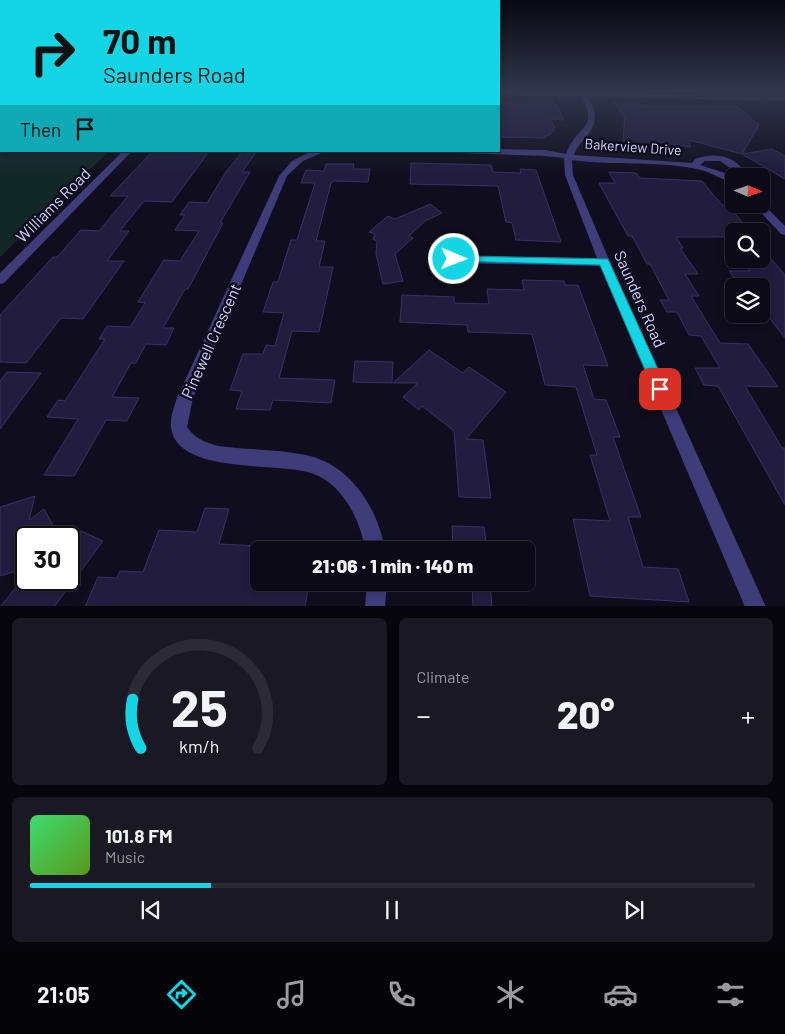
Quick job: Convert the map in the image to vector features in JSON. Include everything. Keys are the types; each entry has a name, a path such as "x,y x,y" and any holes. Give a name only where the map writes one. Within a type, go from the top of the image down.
{"street":[{"path":"500,152 545,153 568,156 591,125 593,119"},
{"name":"Williams Road","path":"0,280 127,152"},
{"name":"Pinewell Crescent","path":"319,152 296,161 282,176 185,398 179,429 184,438 198,448 222,455 310,464 329,472 346,487 369,520 373,541"},
{"name":"Bakerview Drive","path":"568,156 592,160 696,165 725,177"},
{"name":"Saunders Road","path":"568,156 568,175 604,262 756,606"},
{"name":"Bakerview Drive","path":"696,165 698,161 703,159 714,158 728,161 737,168"},
{"path":"767,213 785,232"},
{"path":"454,259 604,262"},
{"path":"375,606 376,591"}],"green space":[{"path":"0,152 108,152 0,257"}],"building":[{"path":"500,119 550,119 555,128 545,138 500,137"},
{"path":"625,119 752,119 759,125 742,154 689,140 690,147 653,141 660,150 622,149"},
{"path":"772,149 785,156 785,179 770,170 770,168 766,168 742,154"},
{"path":"152,152 208,153 172,202 144,201 120,231 129,231 107,261 124,261 83,319 61,318 26,363 0,362 0,315 53,257 57,257 81,230 99,231 128,196 110,196"},
{"path":"242,152 256,152 242,172 250,172 220,223 223,223 188,289 185,289 163,328 174,328 166,345 146,344 136,363 131,363 112,397 139,398 127,421 106,420 74,476 44,475 78,419 47,417 58,400 65,401 105,339 99,339 107,326 130,327 145,303 138,302 164,260 180,261 199,231 175,230 185,215 180,215 189,202 207,203 226,172"},
{"path":"411,163 491,165 493,172 521,173 520,169 536,170 561,242 516,240 512,223 506,222 498,186 410,184"},
{"path":"326,164 354,164 353,169 370,169 368,182 334,181 331,183 316,241 325,241 319,267 333,267 319,332 292,331 279,378 335,380 331,403 273,400 270,410 236,409 242,391 230,390 243,354 263,354 266,345 275,346 284,313 263,312 273,282 278,282 291,240 297,240 315,183 301,183 306,170 324,171"},
{"path":"609,172 636,173 640,178 702,181 722,205 725,205 725,213 735,213 743,223 725,223 725,238 676,237 683,248 680,248 698,274 685,274 699,296 691,296 720,343 748,344 778,387 745,386 782,448 785,448 785,505 718,386 704,385 695,368 720,368 701,336 689,335 677,312 667,312 660,300 669,300 650,264 647,264 632,236 628,236 599,183 615,183"},
{"path":"430,204 442,213 425,221 409,236 413,238 395,254 403,281 383,284 376,254 377,241 373,239 375,234 369,232 388,216 395,219"},
{"path":"770,258 785,275 785,338 770,319 770,278 734,278 729,271 750,271 748,268 770,268"},
{"path":"522,280 564,281 565,285 578,285 608,366 583,365 594,399 606,400 620,437 613,437 641,517 628,517 643,567 678,569 689,602 590,596 573,519 610,521 590,455 597,455 576,387 545,385 532,334 468,332 467,325 400,322 402,295 454,297 454,303 489,304 487,289 524,290"},
{"path":"429,350 463,373 469,367 506,392 466,439 483,440 491,498 459,497 454,431 422,406 419,410 403,397 418,383 393,383"},
{"path":"355,361 393,362 392,383 353,382"},
{"path":"7,372 41,373 0,429 0,381"},
{"path":"35,496 29,520 44,509 53,526 15,526 15,571 0,576 0,507"},
{"path":"205,508 229,509 219,544 250,546 250,591 308,591 305,606 85,606 98,577 117,578 120,571 143,572 159,530 197,532"},
{"path":"452,526 484,527 486,541 453,541"},
{"path":"81,531 103,541 80,572 80,532"},
{"path":"15,589 15,591 66,591 55,606 1,606"},
{"path":"472,591 491,591 492,606 473,606"}],"route":[{"path":"454,259 604,262 660,389"}]}
